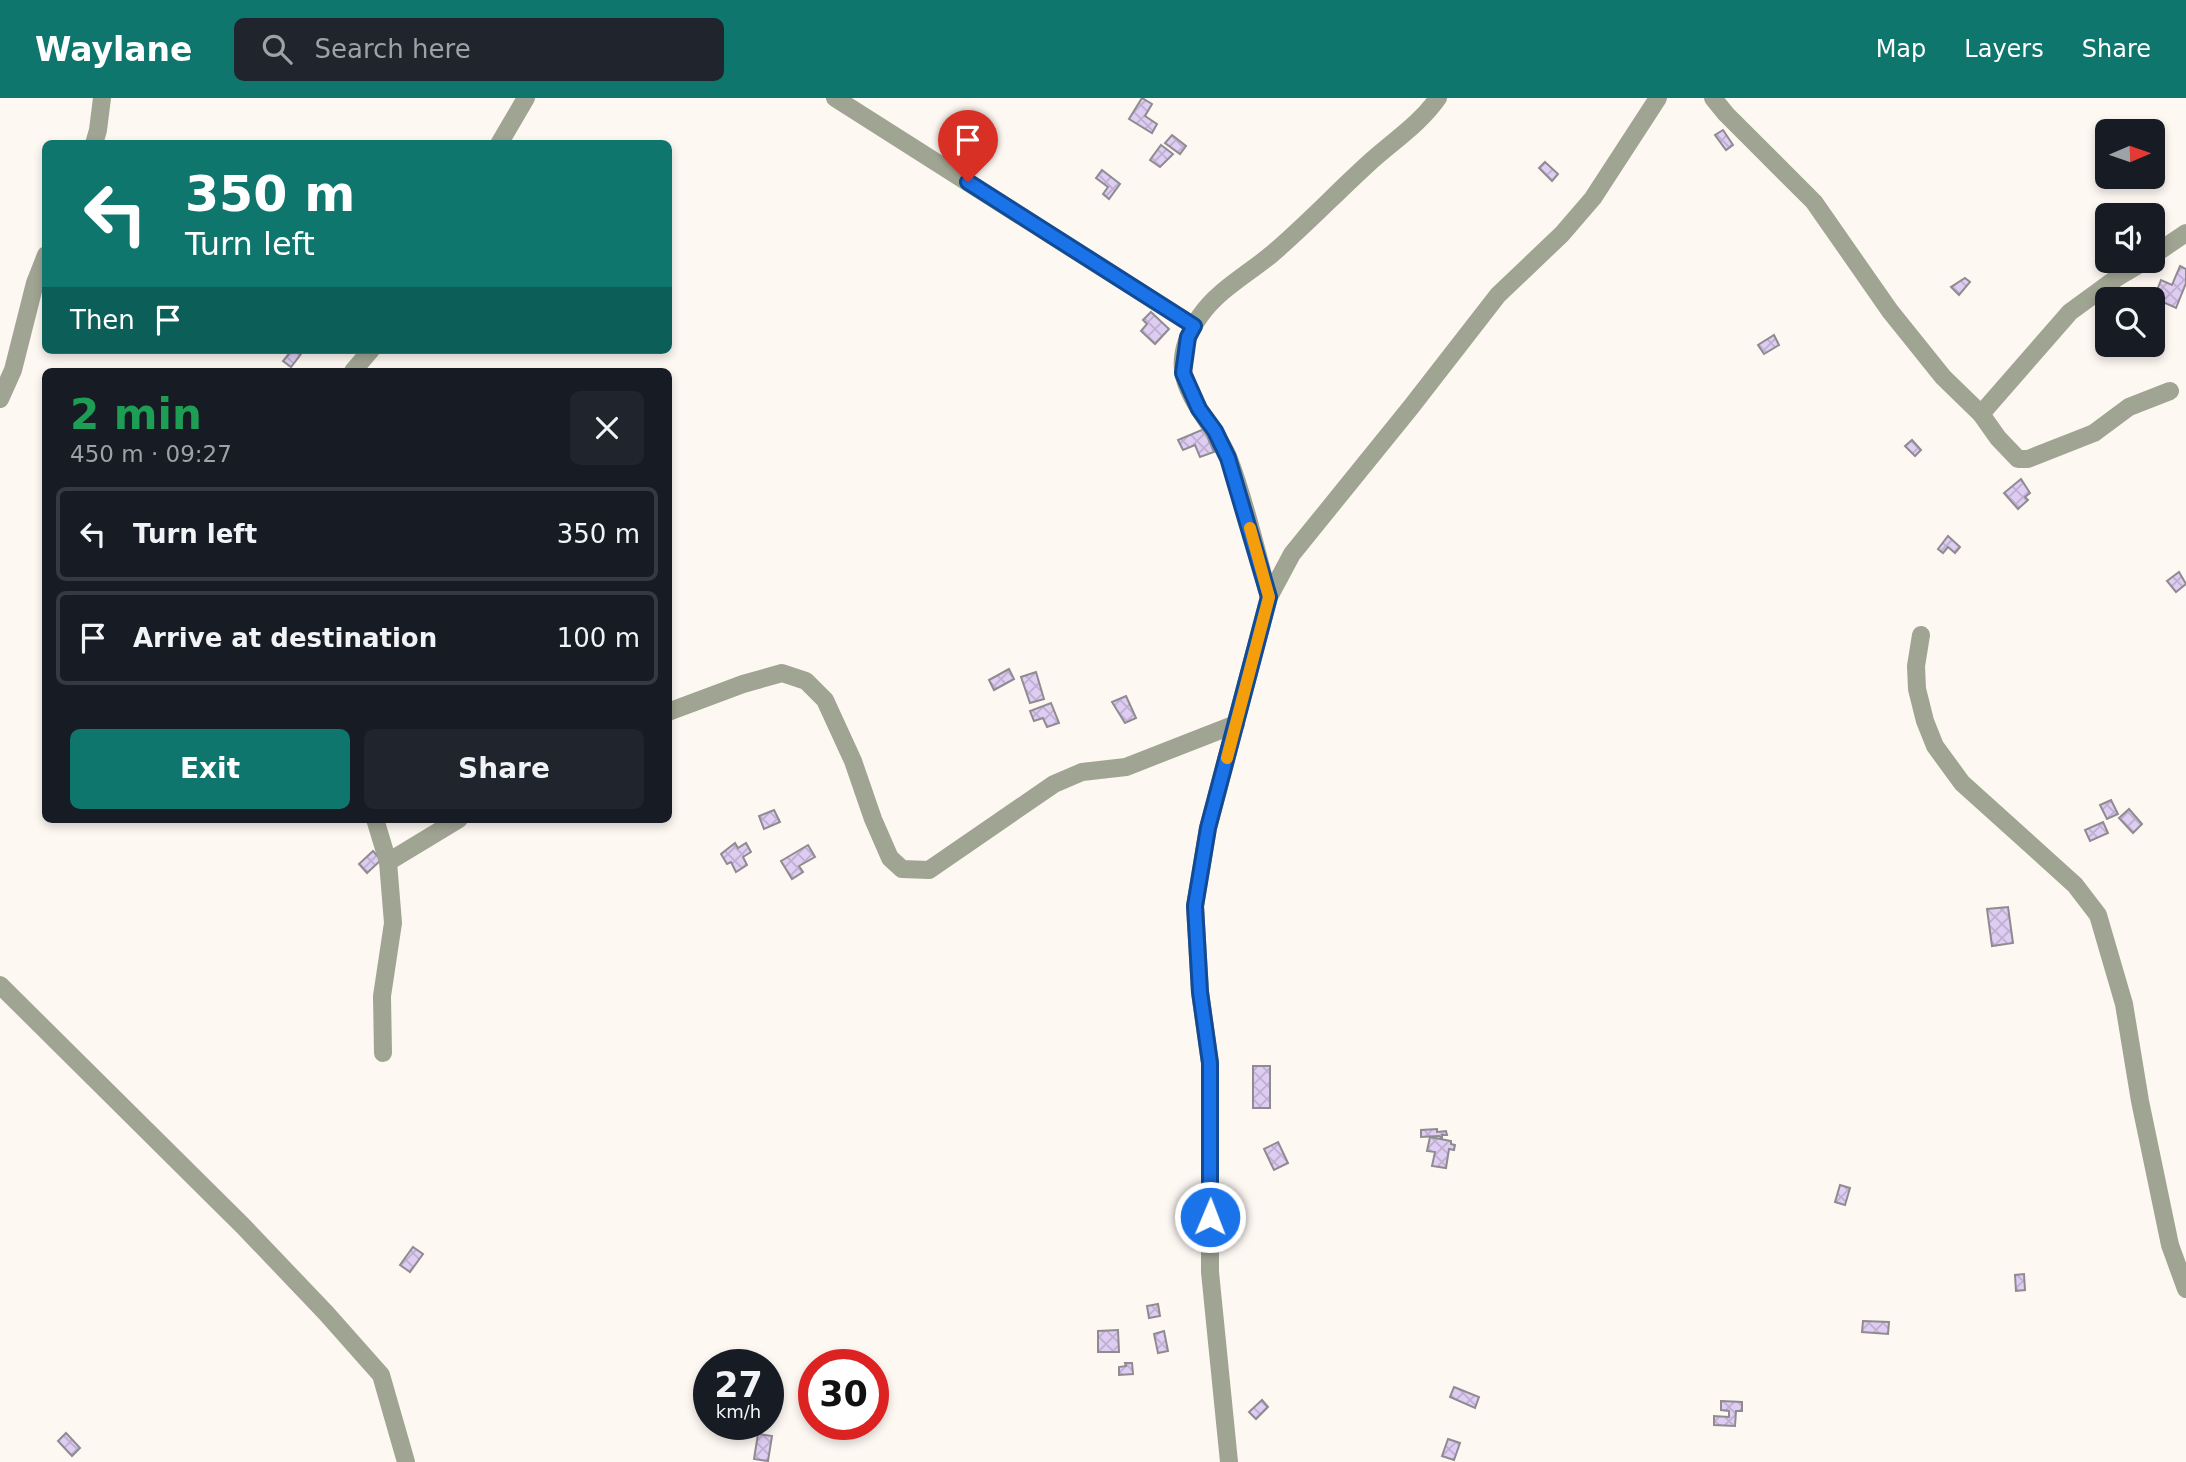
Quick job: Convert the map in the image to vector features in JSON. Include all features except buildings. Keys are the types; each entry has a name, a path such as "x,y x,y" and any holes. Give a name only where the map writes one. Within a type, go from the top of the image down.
{"street":[{"path":"95,140 102,98"},
{"path":"501,140 526,98"},
{"path":"835,98 1194,326"},
{"path":"1269,597 1228,458 1215,431 1199,409 1183,373 1188,337 1200,315 1223,291 1270,255 1326,206 1357,174 1413,126 1438,98"},
{"path":"1229,1462 1210,1272 1210,1063 1200,992 1195,906 1208,828 1269,597 1292,554 1498,295 1562,234 1593,198 1658,98"},
{"path":"1713,98 1814,202 1890,312 1943,377 1981,414 1998,438 2018,459 2028,459 2094,433 2129,407 2170,391"},
{"path":"2165,247 2186,233"},
{"path":"0,399 13,370 42,265"},
{"path":"1981,414 2070,312 2125,273"},
{"path":"356,368 368,354"},
{"path":"1921,635 1916,666 1917,689 1935,746 1962,783 2075,885 2098,915 2124,1004 2140,1101 2170,1245 2186,1289"},
{"path":"672,711 743,684 782,673 806,681 825,700 853,761 890,858 902,869 914,871 929,870 1054,785 1082,772 1126,767 1236,724"},
{"path":"376,823 388,862 393,923 382,996 383,1054"},
{"path":"388,862 453,823"},
{"path":"0,985 243,1226 381,1375 406,1462"}],"slow traffic":[{"path":"1227,758 1269,597 1250,528"}],"route":[{"path":"968,182 1194,326 1183,358 1183,373 1199,409 1215,431 1228,458 1269,597 1208,828 1195,906 1200,992 1210,1063 1210,1217"}]}
